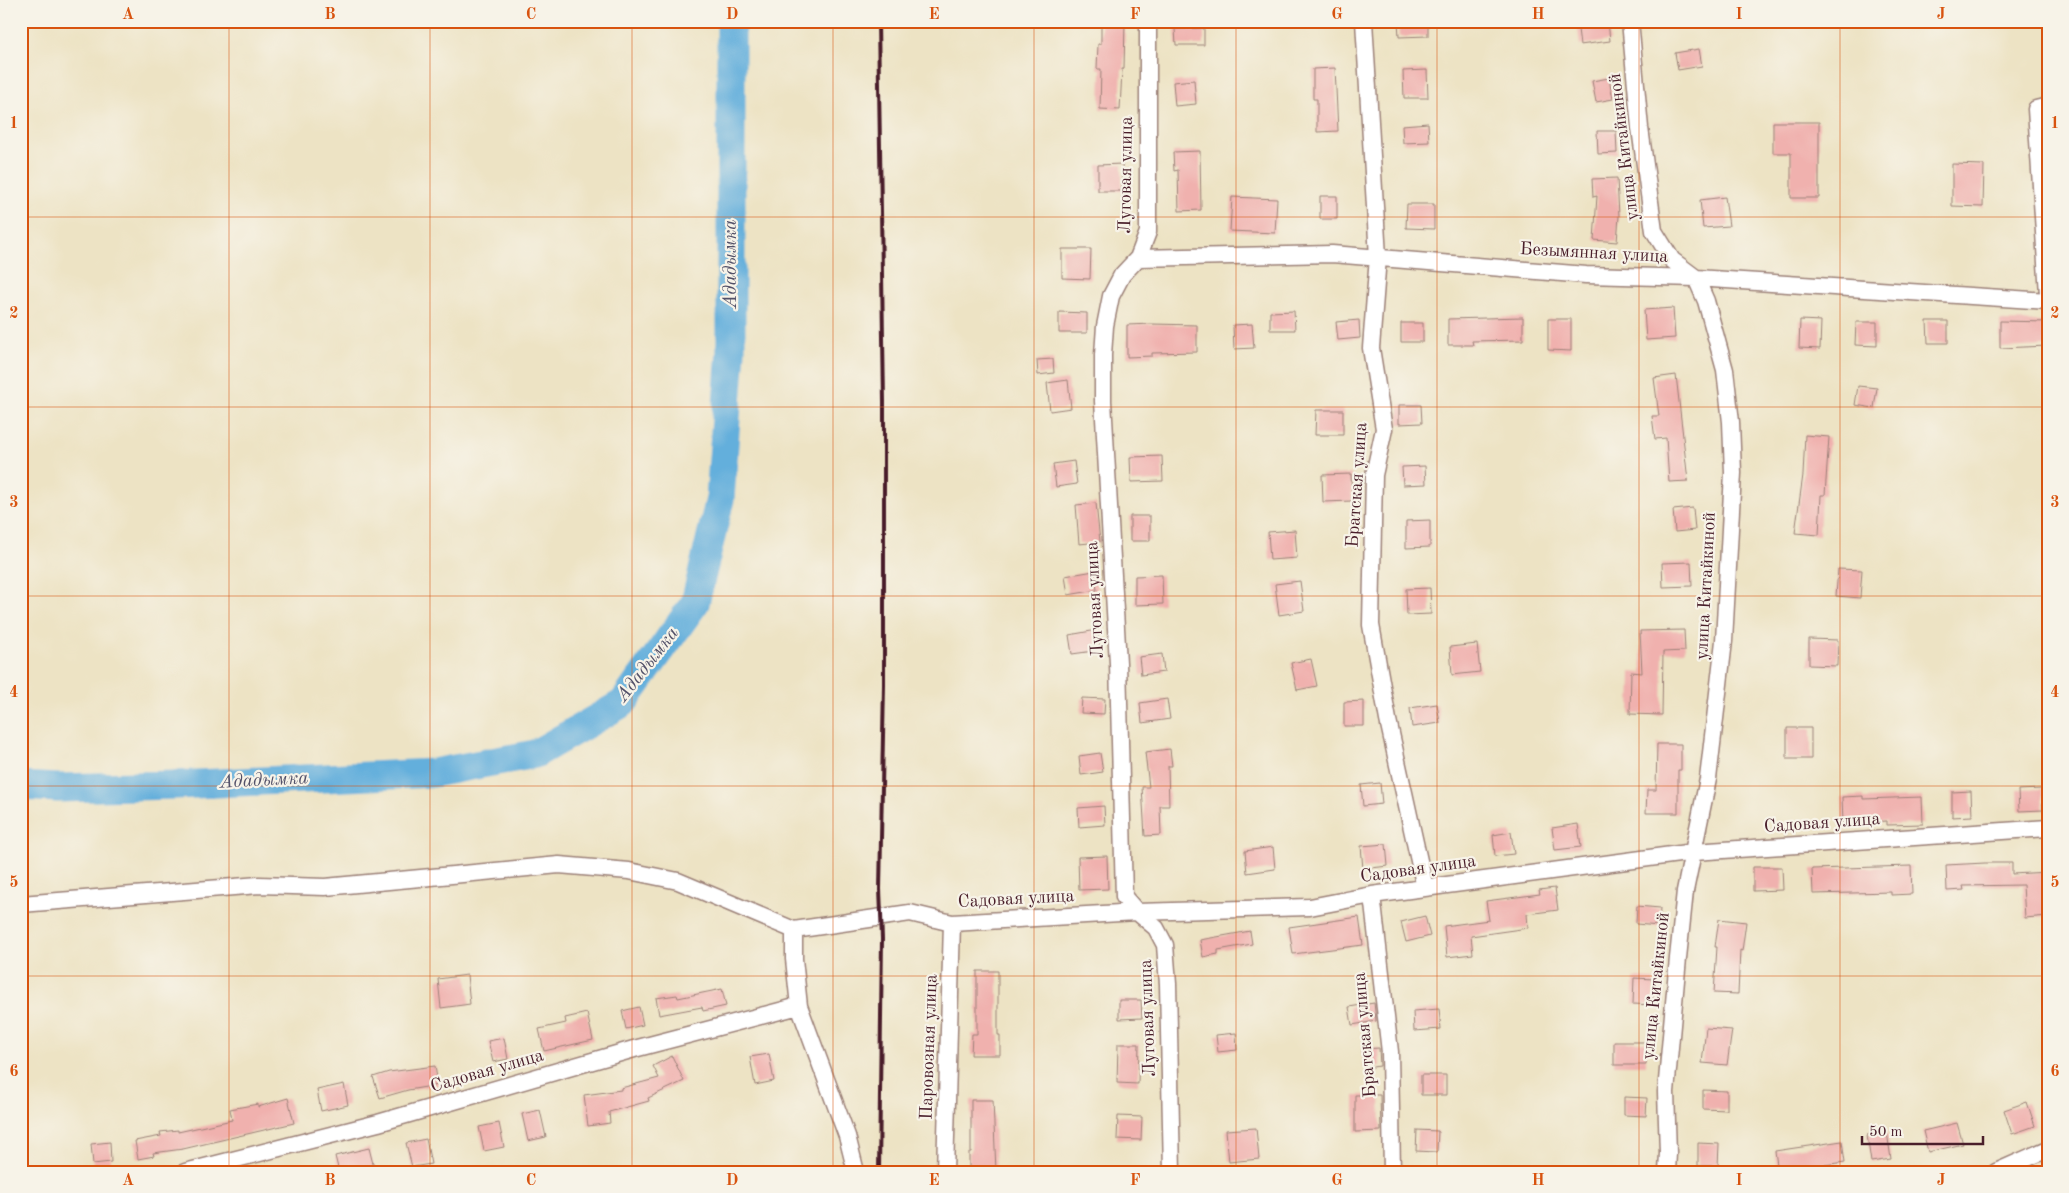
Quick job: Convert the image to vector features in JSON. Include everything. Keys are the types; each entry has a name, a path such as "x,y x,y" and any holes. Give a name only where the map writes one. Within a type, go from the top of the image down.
{"street":[{"name":"Луговая улица","path":"1148,21 1148,232 1138,258 1122,275 1111,296 1102,355 1118,663 1124,897 1137,912 1156,928 1165,946 1168,984 1172,1172"},
{"name":"Братская улица","path":"1364,21 1378,257 1370,348 1384,430 1374,475 1370,625 1388,720 1425,888"},
{"name":"улица Китайкиной","path":"1630,21 1640,128 1654,231 1672,260 1696,278 1706,301 1725,370 1731,422 1733,473 1724,641 1717,715 1708,779 1685,891 1669,1044 1666,1092 1667,1172"},
{"path":"2048,106 2036,109 2048,294"},
{"name":"Безымянная улица","path":"1138,258 1332,254 1586,275 1696,278 2048,301"},
{"name":"Садовая улица","path":"794,930 910,913 952,923 1137,912 1310,907 1372,895 1694,852 2048,828"},
{"path":"21,904 259,885 324,887 559,865 629,870 678,881 794,930 794,959 799,1006 847,1136 856,1172"},
{"name":"Братская улица","path":"1372,895 1390,1052 1392,1172"},
{"name":"Паровозная улица","path":"945,1172 952,923"},
{"name":"Садовая улица","path":"185,1172 378,1123 634,1049 799,1006"},
{"path":"1996,1172 2048,1149"}],"building":[{"path":"1101,21 1125,21 1124,69 1122,69 1120,110 1100,109 1101,69 1097,69 1098,44 1101,44"},
{"path":"1398,21 1428,21 1428,36 1399,37"},
{"path":"1577,21 1608,21 1610,41 1580,45"},
{"path":"1204,28 1204,45 1176,45 1175,29"},
{"path":"1699,49 1702,66 1678,70 1675,53"},
{"path":"1335,68 1338,131 1317,132 1317,99 1313,99 1313,69"},
{"path":"1427,70 1428,98 1404,98 1403,71"},
{"path":"1609,78 1613,99 1596,102 1592,81"},
{"path":"1194,80 1196,104 1175,106 1173,82"},
{"path":"1773,122 1819,122 1819,198 1791,198 1791,153 1773,153"},
{"path":"1428,123 1429,142 1403,143 1402,125"},
{"path":"1597,131 1616,131 1617,153 1598,154"},
{"path":"1200,151 1201,210 1179,211 1178,170 1174,171 1173,152"},
{"path":"1122,164 1122,191 1098,191 1098,165"},
{"path":"1952,164 1984,165 1983,207 1952,206"},
{"path":"1617,178 1619,216 1617,242 1594,240 1597,196 1593,197 1592,179"},
{"path":"1320,196 1337,196 1337,219 1320,219"},
{"path":"1232,197 1277,199 1275,233 1230,231"},
{"path":"1725,197 1729,226 1703,228 1700,200"},
{"path":"1407,204 1434,204 1434,229 1406,228"},
{"path":"1062,249 1091,249 1090,279 1062,278"},
{"path":"1673,308 1675,338 1646,340 1644,310"},
{"path":"1294,311 1295,330 1270,330 1270,312"},
{"path":"1059,312 1087,313 1087,333 1059,333"},
{"path":"1523,317 1523,340 1472,341 1473,345 1448,345 1448,319"},
{"path":"1548,319 1571,319 1571,351 1548,350"},
{"path":"1359,320 1360,338 1338,340 1336,322"},
{"path":"1800,320 1821,321 1820,349 1799,348"},
{"path":"1927,321 1948,321 1948,343 1928,343"},
{"path":"2000,321 2048,322 2048,346 2000,348"},
{"path":"1856,322 1877,322 1877,346 1855,345"},
{"path":"1401,323 1423,323 1423,342 1401,342"},
{"path":"1252,324 1254,348 1234,349 1233,325"},
{"path":"1127,325 1197,325 1197,352 1152,353 1152,356 1127,357"},
{"path":"1053,359 1054,373 1038,375 1037,360"},
{"path":"1676,375 1688,481 1669,482 1666,438 1655,439 1652,416 1659,416 1654,378"},
{"path":"1068,380 1071,408 1050,411 1047,383"},
{"path":"1858,386 1877,388 1874,408 1855,405"},
{"path":"1399,405 1421,405 1422,423 1399,424"},
{"path":"1316,410 1343,410 1343,435 1315,435"},
{"path":"1805,435 1829,437 1825,495 1821,495 1819,535 1795,533 1803,475"},
{"path":"1162,456 1163,481 1131,482 1130,457"},
{"path":"1074,461 1077,484 1056,487 1053,464"},
{"path":"1425,466 1426,484 1403,485 1402,467"},
{"path":"1351,474 1352,501 1323,502 1322,475"},
{"path":"1096,503 1100,542 1079,544 1076,505"},
{"path":"1693,508 1695,530 1675,532 1673,510"},
{"path":"1130,516 1150,516 1150,541 1130,541"},
{"path":"1430,520 1430,547 1406,548 1406,521"},
{"path":"1295,530 1297,558 1270,560 1268,532"},
{"path":"1691,562 1692,586 1663,587 1662,563"},
{"path":"1838,569 1862,570 1860,598 1836,596"},
{"path":"1094,571 1097,590 1068,595 1065,576"},
{"path":"1162,575 1163,604 1135,605 1135,576"},
{"path":"1300,581 1304,611 1279,615 1275,584"},
{"path":"1430,588 1431,614 1407,615 1406,589"},
{"path":"1097,630 1101,650 1072,654 1069,635"},
{"path":"1684,630 1685,651 1663,652 1662,715 1630,714 1631,672 1642,673 1640,631"},
{"path":"1809,639 1838,640 1837,666 1809,665"},
{"path":"1477,644 1480,672 1452,675 1450,647"},
{"path":"1162,654 1164,672 1141,675 1139,657"},
{"path":"1311,659 1317,686 1297,690 1291,663"},
{"path":"1082,698 1105,699 1104,714 1081,713"},
{"path":"1167,699 1170,719 1142,723 1140,703"},
{"path":"1364,701 1364,726 1344,726 1344,702"},
{"path":"1437,704 1440,723 1412,727 1410,708"},
{"path":"1787,728 1811,728 1811,759 1787,759"},
{"path":"1657,744 1681,744 1681,770 1678,770 1678,813 1646,813 1647,790 1656,790"},
{"path":"1170,749 1172,766 1168,766 1169,806 1160,806 1161,835 1145,836 1142,787 1149,787 1145,752"},
{"path":"1100,753 1103,772 1081,775 1079,756"},
{"path":"1380,783 1382,804 1363,806 1361,785"},
{"path":"2042,789 2043,810 2019,811 2018,790"},
{"path":"1971,791 1972,816 1952,817 1952,792"},
{"path":"1863,796 1863,799 1922,797 1923,824 1887,825 1887,821 1843,824 1842,797"},
{"path":"1104,806 1105,825 1079,827 1078,808"},
{"path":"1578,824 1581,847 1555,850 1552,828"},
{"path":"1511,832 1514,854 1495,856 1493,835"},
{"path":"1386,844 1388,866 1363,869 1361,846"},
{"path":"1273,847 1275,869 1247,873 1245,851"},
{"path":"1107,856 1108,889 1079,890 1078,857"},
{"path":"2012,863 2012,874 2048,872 2048,916 2025,918 2023,885 1963,886 1964,890 1947,891 1946,865"},
{"path":"1911,866 1912,894 1891,895 1891,892 1813,894 1812,869"},
{"path":"1753,867 1782,867 1783,890 1753,891"},
{"path":"1555,888 1558,910 1527,914 1528,928 1471,936 1473,954 1447,957 1444,926 1489,920 1486,901 1540,894 1539,890"},
{"path":"1637,906 1660,908 1659,926 1636,924"},
{"path":"1425,916 1430,936 1406,942 1401,922"},
{"path":"1359,917 1363,945 1293,954 1289,927"},
{"path":"1719,919 1746,922 1742,951 1740,950 1738,994 1714,993 1717,947 1715,947"},
{"path":"1250,931 1252,944 1218,950 1218,954 1203,957 1200,940"},
{"path":"977,971 998,971 998,1035 1000,1035 1000,1055 971,1055 972,1034 977,1034"},
{"path":"467,975 470,1004 441,1008 438,979"},
{"path":"1634,978 1654,979 1653,1005 1633,1004"},
{"path":"722,989 726,1006 703,1011 702,1007 659,1015 656,998 677,995 678,998"},
{"path":"1119,1000 1141,1000 1142,1018 1119,1019"},
{"path":"1374,1003 1376,1021 1352,1025 1349,1007"},
{"path":"639,1007 643,1025 626,1029 622,1011"},
{"path":"1439,1009 1441,1029 1414,1031 1413,1011"},
{"path":"587,1013 593,1040 544,1051 539,1029 566,1023 565,1018"},
{"path":"1706,1028 1732,1030 1727,1065 1702,1063"},
{"path":"1236,1033 1237,1050 1218,1052 1216,1035"},
{"path":"504,1038 508,1059 493,1062 488,1041"},
{"path":"1614,1042 1646,1042 1646,1065 1614,1065"},
{"path":"1118,1044 1139,1044 1138,1084 1117,1083"},
{"path":"1379,1048 1380,1066 1364,1068 1362,1049"},
{"path":"769,1054 774,1081 755,1085 750,1057"},
{"path":"672,1056 684,1081 648,1098 649,1101 609,1112 610,1123 588,1126 584,1095 621,1090 621,1088 659,1078 653,1066"},
{"path":"435,1066 438,1085 408,1090 380,1098 373,1077 389,1072"},
{"path":"1421,1075 1446,1075 1446,1095 1421,1095"},
{"path":"344,1084 348,1105 321,1111 317,1090"},
{"path":"1703,1090 1727,1091 1727,1110 1703,1109"},
{"path":"1355,1095 1380,1095 1381,1131 1355,1132"},
{"path":"1624,1097 1647,1098 1646,1116 1624,1115"},
{"path":"288,1098 294,1123 183,1149 153,1153 154,1156 138,1159 135,1141 161,1136 160,1132 178,1130 178,1132 232,1120 230,1109 258,1104 258,1107"},
{"path":"971,1100 993,1100 996,1172 969,1172"},
{"path":"2027,1102 2035,1126 2012,1134 2004,1110"},
{"path":"540,1110 546,1137 528,1141 522,1114"},
{"path":"1118,1116 1142,1117 1141,1140 1117,1139"},
{"path":"499,1123 504,1147 484,1151 479,1127"},
{"path":"1957,1123 1963,1144 1928,1152 1923,1131"},
{"path":"1256,1128 1259,1159 1229,1162 1226,1130"},
{"path":"1417,1130 1438,1131 1437,1152 1416,1151"},
{"path":"1887,1132 1891,1159 1871,1162 1867,1135"},
{"path":"426,1139 431,1164 412,1167 406,1143"},
{"path":"1842,1141 1845,1162 1804,1168 1805,1172 1778,1172 1775,1151"},
{"path":"110,1142 111,1162 93,1164 91,1144"},
{"path":"1698,1143 1719,1144 1718,1166 1698,1166"},
{"path":"369,1148 374,1168 358,1172 339,1172 335,1156"}],"waterway":[{"name":"Ададымка","path":"21,786 58,788 175,785 433,773 535,754 623,703 695,603 720,499 731,351 731,21"}],"railway":[{"path":"878,21 884,401 884,685 880,889 882,939 879,1172"}]}
